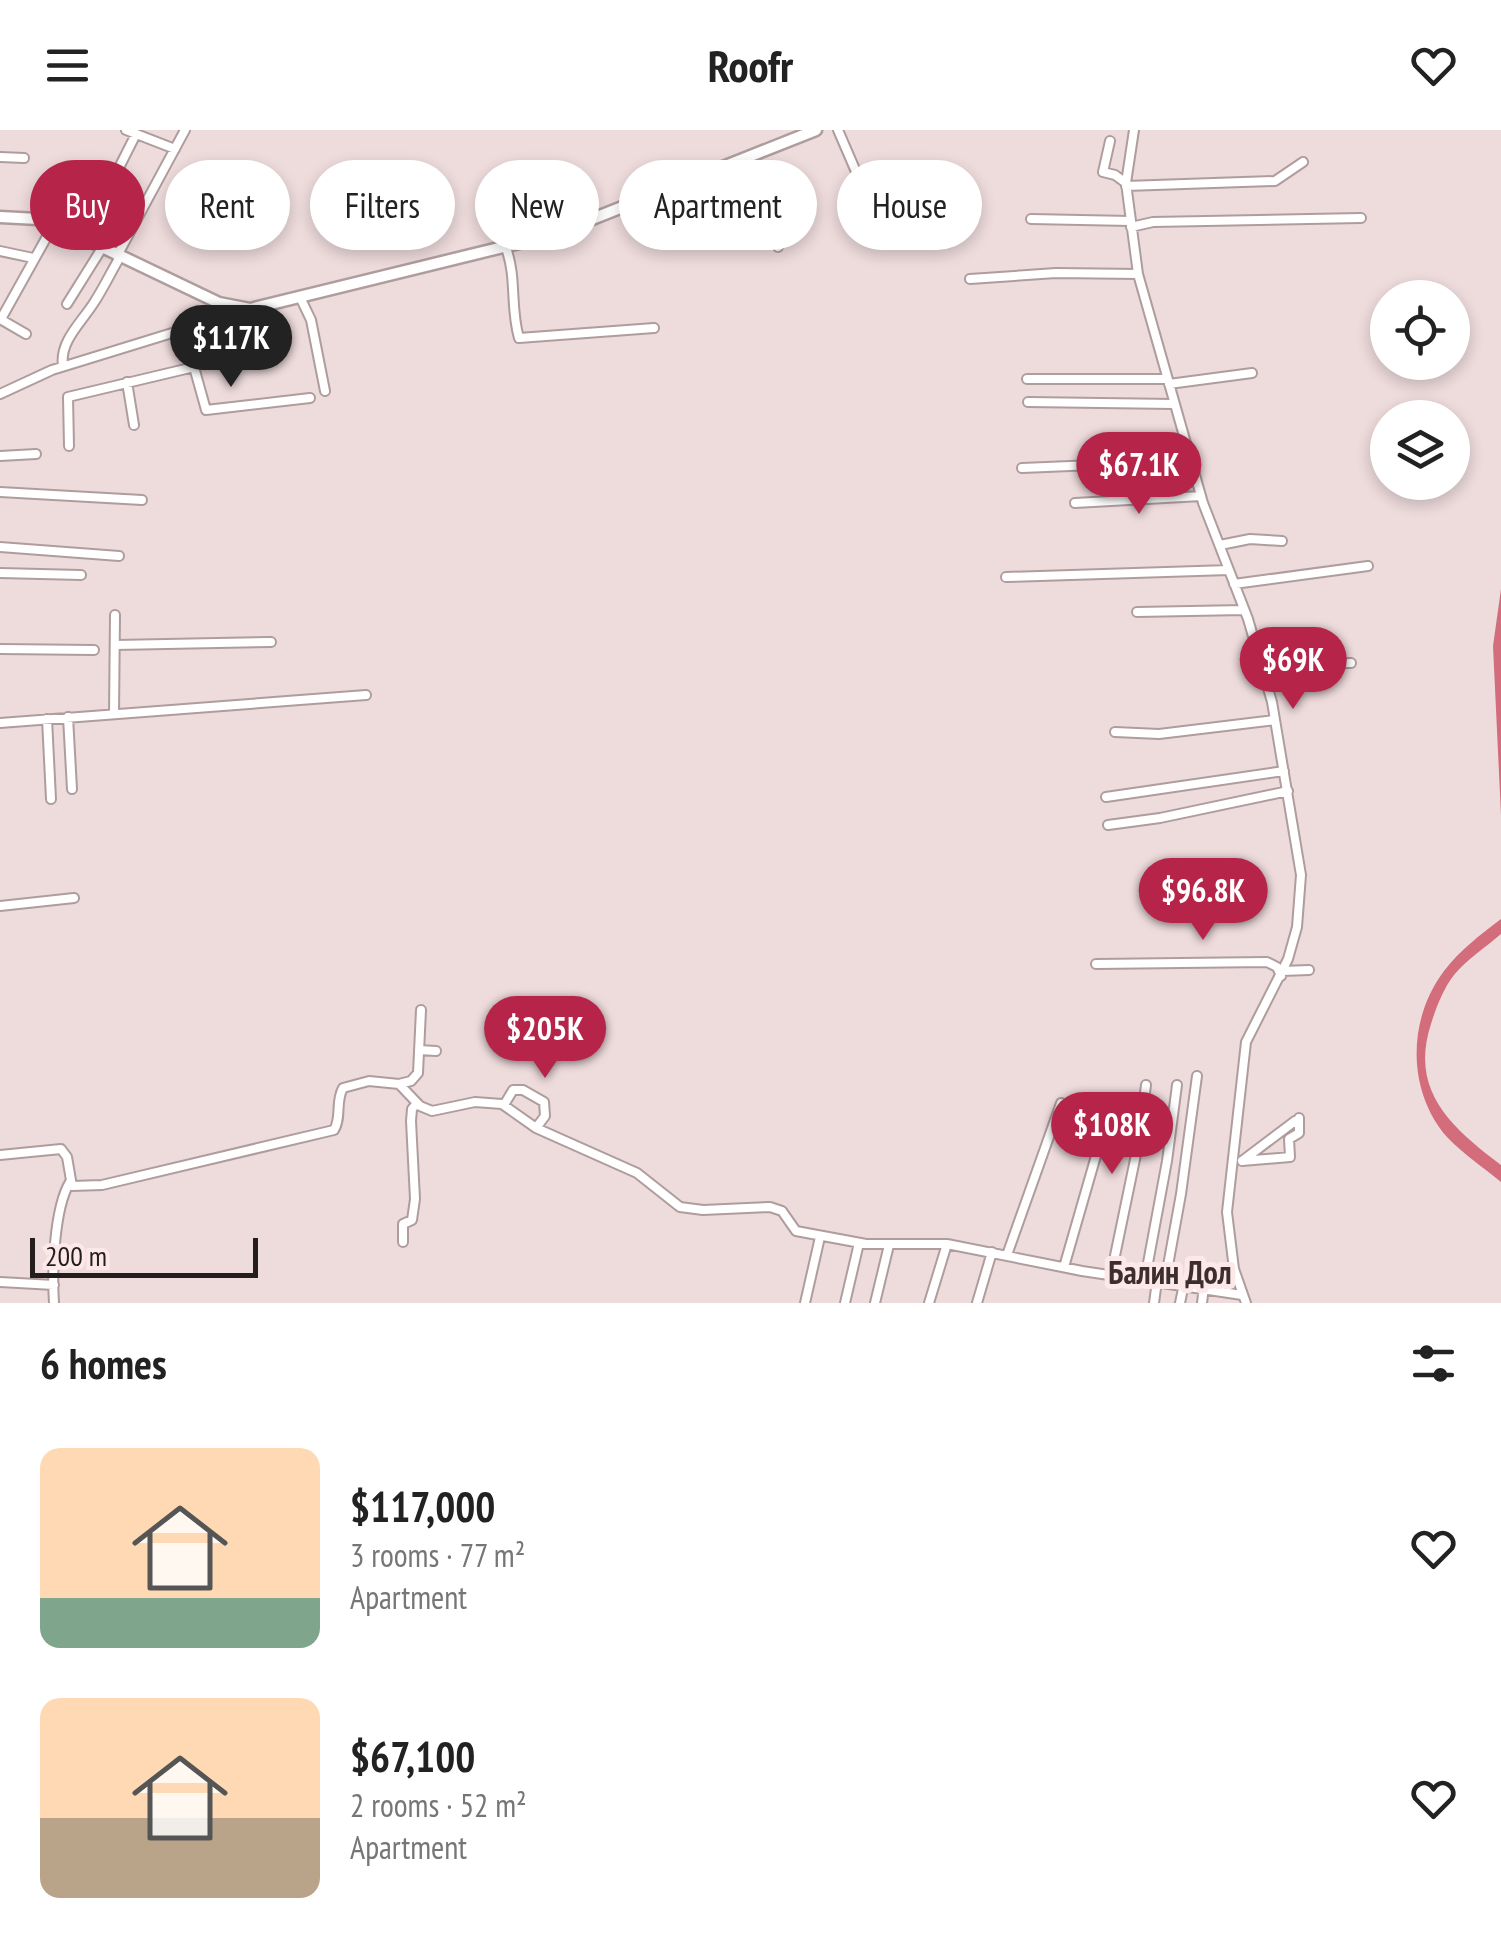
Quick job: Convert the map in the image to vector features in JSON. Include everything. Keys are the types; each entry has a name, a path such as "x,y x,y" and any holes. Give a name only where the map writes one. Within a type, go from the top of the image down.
{"main road":[{"path":"599,216 816,130"},
{"path":"0,217 30,219"},
{"path":"106,250 220,302 250,309 498,250"}],"street":[{"path":"126,130 176,149"},
{"path":"63,366 62,354 69,338 94,304 185,130"},
{"path":"838,130 851,160"},
{"path":"1134,130 1126,185 1138,274 1201,496 1260,661 1275,720 1301,875 1297,927 1282,974 1246,1042 1228,1212 1234,1269 1244,1299"},
{"path":"123,160 136,134"},
{"path":"1110,141 1103,172 1116,175 1126,185 1275,181 1303,162"},
{"path":"0,157 24,158"},
{"path":"1031,219 1131,224 1361,218"},
{"path":"26,334 1,319 38,250"},
{"path":"67,304 101,250"},
{"path":"507,250 514,267 514,313 519,338 654,328"},
{"path":"0,251 33,258"},
{"path":"970,279 1056,273 1138,274"},
{"path":"300,297 311,320 325,391"},
{"path":"0,394 63,366 250,309"},
{"path":"192,328 194,367 203,408 210,411 310,398"},
{"path":"193,352 252,344"},
{"path":"69,446 68,397 194,367"},
{"path":"1027,379 1168,381 1252,372"},
{"path":"127,382 134,425"},
{"path":"1028,402 1174,404"},
{"path":"0,456 36,454"},
{"path":"1022,468 1191,461"},
{"path":"0,492 142,500"},
{"path":"1075,503 1201,496"},
{"path":"1220,545 1250,539 1282,540"},
{"path":"0,547 119,556"},
{"path":"1234,584 1368,566"},
{"path":"1006,577 1228,570"},
{"path":"0,573 82,575"},
{"path":"1136,612 1244,610"},
{"path":"114,714 115,615"},
{"path":"114,646 271,642"},
{"path":"0,649 94,650"},
{"path":"1260,661 1282,658 1300,664 1351,663"},
{"path":"0,723 366,695"},
{"path":"68,717 72,789"},
{"path":"47,719 51,799"},
{"path":"1114,732 1159,734 1275,720"},
{"path":"1106,797 1284,771"},
{"path":"1108,825 1288,792"},
{"path":"0,906 74,898"},
{"path":"1096,964 1267,962 1282,974"},
{"path":"1282,974 1310,970"},
{"path":"70,1182 76,1187 102,1185 329,1132 337,1126 338,1100 346,1085 368,1081 399,1084 411,1081 418,1073 421,1010"},
{"path":"420,1050 436,1051"},
{"path":"1154,1303 1181,1194 1196,1076"},
{"path":"399,1084 417,1103 437,1111 475,1102 504,1105 536,1128 637,1172 680,1207 770,1207 782,1211 796,1231 820,1237 888,1245 947,1244 1110,1275 1204,1287 1244,1299"},
{"path":"1110,1275 1138,1145 1146,1085"},
{"path":"1146,1279 1177,1085"},
{"path":"504,1105 513,1090 523,1090 544,1102 545,1116 536,1128"},
{"path":"402,1242 403,1224 412,1220 415,1199 410,1120 417,1103"},
{"path":"1007,1255 1062,1103"},
{"path":"1231,1176 1242,1161 1297,1119 1299,1132 1288,1139 1290,1157 1242,1161"},
{"path":"1064,1267 1102,1135"},
{"path":"0,1155 61,1150 66,1157 70,1182 64,1192 54,1303"},
{"path":"806,1303 820,1237"},
{"path":"845,1303 860,1243"},
{"path":"929,1303 947,1244"},
{"path":"875,1303 888,1245"},
{"path":"977,1303 992,1252"},
{"path":"0,1282 54,1286"},
{"path":"1180,1303 1184,1284"},
{"path":"1202,1303 1204,1287"}],"shaded area":[{"path":"1501,589 1501,815 1493,646"},
{"path":"1501,919 1501,934 1446,986 1433,1018 1426,1069 1439,1106 1466,1137 1501,1165 1501,1182 1453,1143 1434,1119 1424,1099 1417,1055 1423,1011 1432,990 1456,957"}],"district":[{"name":"Балин Дол","path":"1170,1273"}]}
